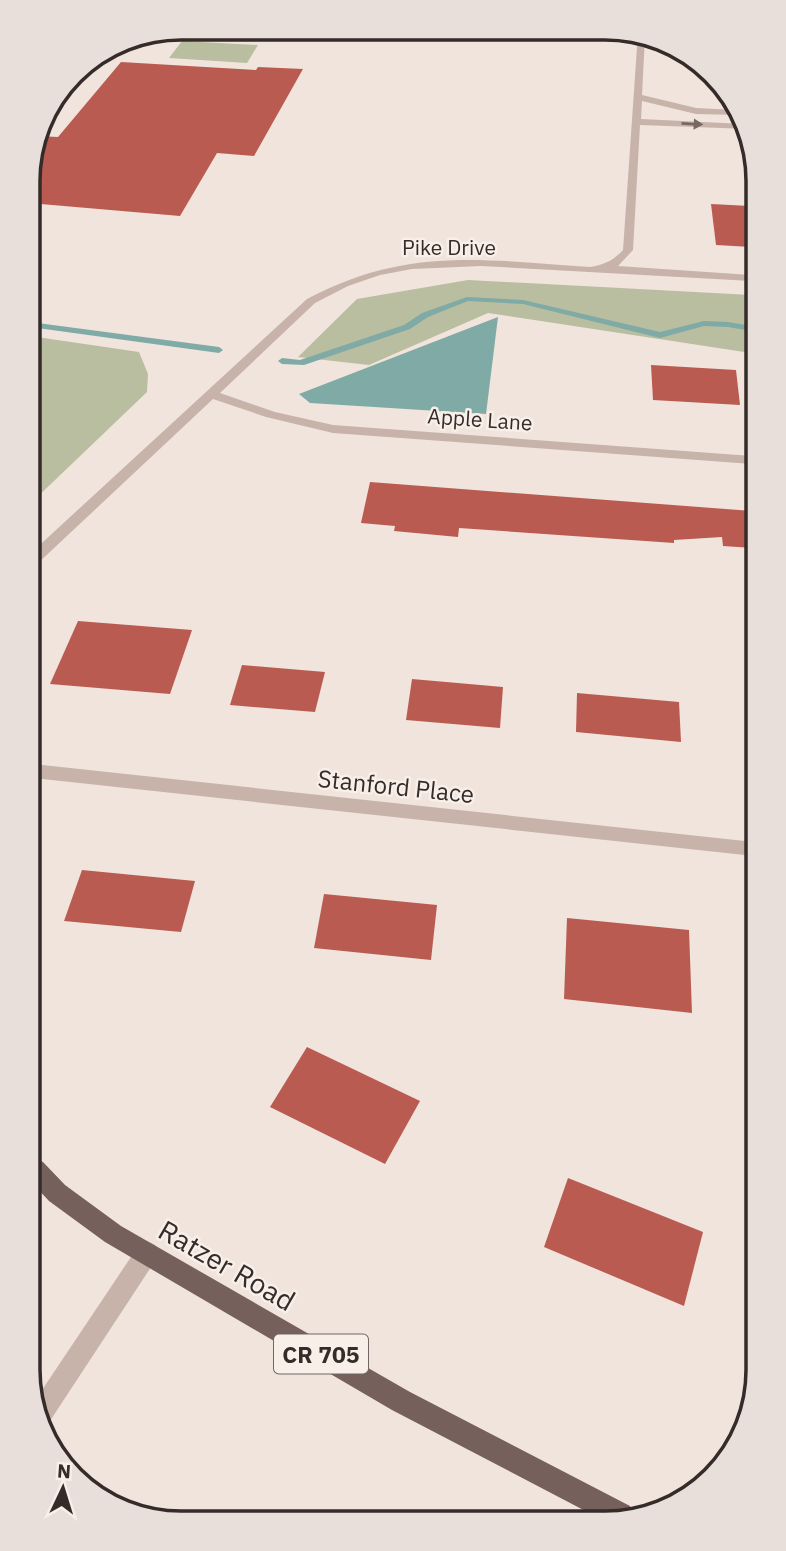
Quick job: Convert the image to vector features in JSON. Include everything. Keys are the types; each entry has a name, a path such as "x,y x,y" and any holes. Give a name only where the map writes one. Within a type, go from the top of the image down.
{"main road":[{"name":"Ratzer Road","path":"40,1176 57,1193 113,1234 401,1401 611,1511"}],"street":[{"path":"604,268 623,258 628,250 640,45"},
{"path":"638,97 696,111 727,113"},
{"path":"637,122 734,126"},
{"name":"Pike Drive","path":"41,554 311,301 358,276 414,263 590,270 604,268 746,278"},
{"name":"Apple Lane","path":"210,394 278,418 333,429 746,460"},
{"name":"Stanford Place","path":"40,772 745,848"},
{"path":"46,1407 147,1253"}],"green space":[{"path":"182,41 258,45 247,63 169,58"},
{"path":"468,280 746,295 746,352 488,313 369,365 298,357 357,299"},
{"path":"41,338 139,352 148,374 147,392 41,494"}],"water":[{"path":"498,317 486,414 310,403 299,394"}],"building":[{"path":"121,62 256,70 258,67 303,69 254,156 217,153 180,216 41,204 41,163 45,145 48,137 58,137"},
{"path":"711,204 746,206 746,247 716,245"},
{"path":"651,365 736,370 740,405 653,400"},
{"path":"370,482 746,511 746,548 723,546 722,537 674,540 674,543 459,528 458,537 394,531 395,526 361,523"},
{"path":"78,621 192,630 170,694 50,684"},
{"path":"242,665 325,672 315,712 230,705"},
{"path":"412,679 503,687 500,728 406,720"},
{"path":"577,693 679,702 681,742 576,732"},
{"path":"82,870 195,881 181,932 64,921"},
{"path":"324,894 437,905 431,960 314,948"},
{"path":"567,918 689,930 692,1013 564,999"},
{"path":"307,1047 420,1101 385,1164 270,1107"},
{"path":"568,1178 703,1232 684,1306 544,1247"}],"waterway":[{"path":"282,361 301,363 407,327 425,315 467,299 523,302 660,335 712,323 746,328"},
{"path":"41,325 219,350"}]}
